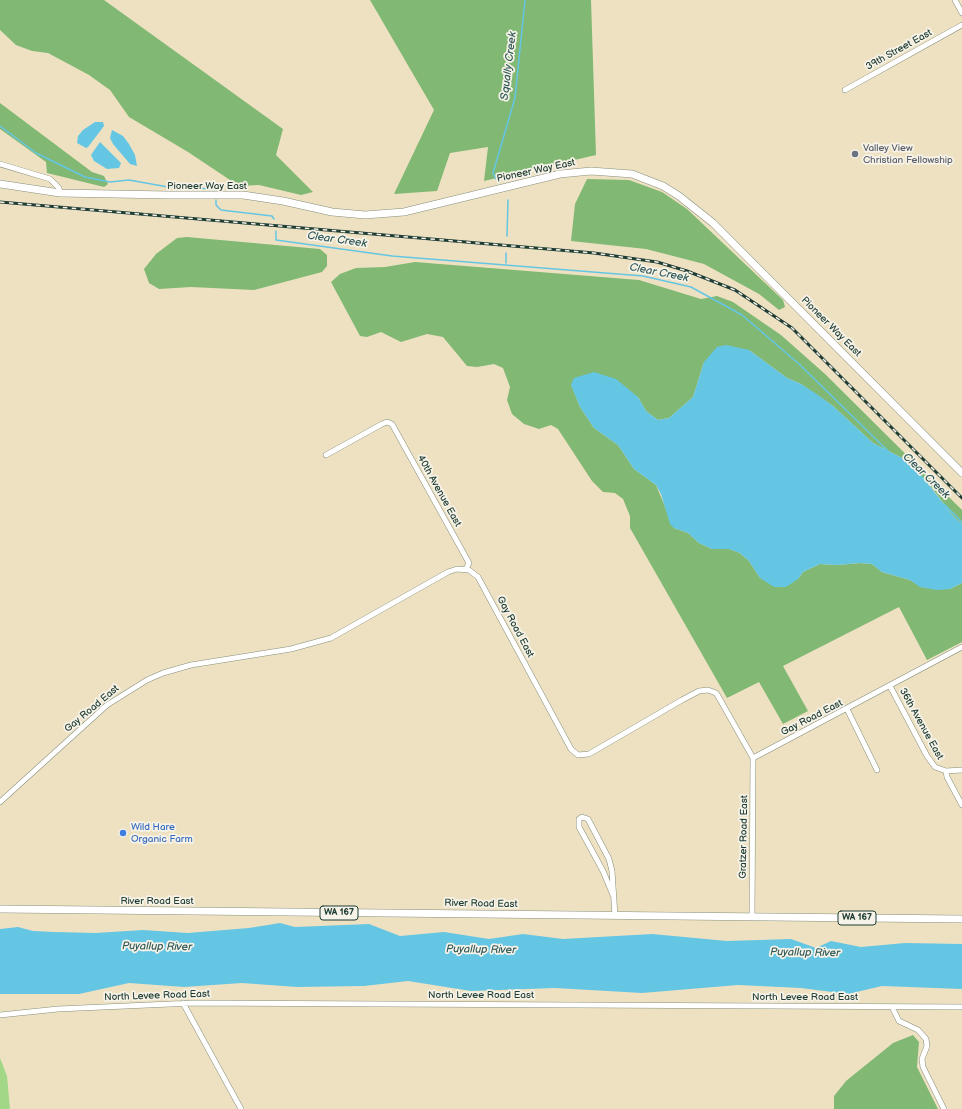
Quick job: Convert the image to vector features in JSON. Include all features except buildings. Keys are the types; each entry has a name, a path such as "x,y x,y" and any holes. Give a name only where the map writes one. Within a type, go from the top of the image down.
{"main road":[{"name":"Pioneer Way East","path":"0,184 60,193 168,196 243,195 283,200 332,212 378,215 404,212 560,174 591,171 632,174 663,186 679,196 713,223 962,473"},
{"name":"River Road East","path":"0,909 962,919"}],"street":[{"path":"955,0 962,13"},
{"name":"39th Street East","path":"845,90 962,25"},
{"path":"0,164 50,179 59,188 60,193"},
{"name":"40th Avenue East","path":"326,455 382,424 390,422 469,563 466,569"},
{"name":"Gay Road East","path":"0,802 107,705 147,680 163,673 191,666 291,649 331,638 448,572 457,569 472,571 478,577 571,749 578,755 589,754 682,700 699,692 708,690 716,693 718,696 753,758 962,648"},
{"name":"36th Avenue East","path":"890,686 932,764 935,767 946,771 947,777 962,805"},
{"path":"847,709 878,770"},
{"name":"Gratzer Road East","path":"752,917 753,758"},
{"path":"946,771 962,770"},
{"path":"613,895 579,827 579,819 582,817 588,819 609,859 612,879 615,916"},
{"path":"183,1003 241,1109"},
{"name":"North Levee Road East","path":"0,1015 58,1009 183,1003 962,1007"},
{"path":"892,1007 899,1022 918,1030 926,1039 927,1046 922,1059 923,1067 944,1109"}],"green space":[{"path":"0,0 104,0 283,129 276,155 313,192 301,195 259,185 239,186 188,152 129,117 110,90 89,75 48,53 32,51 16,45 0,30"},
{"path":"370,0 591,0 596,155 484,181 488,147 450,153 437,191 394,194 434,110"},
{"path":"0,103 92,172 104,176 108,184 104,187 47,173 46,162 0,129"},
{"path":"587,179 629,180 662,192 687,209 783,300 785,307 779,310 759,294 704,264 646,249 571,241 575,204"},
{"path":"187,237 320,249 327,255 327,266 322,272 254,290 191,287 159,289 149,283 144,269 156,254 177,238"},
{"path":"415,262 639,280 701,299 717,296 733,302 781,335 825,374 962,510 962,524 954,517 932,488 904,459 873,443 833,406 801,384 787,378 749,350 704,362 693,397 669,418 658,420 646,411 638,397 571,384 580,407 594,428 618,445 634,469 656,485 674,528 688,533 699,543 712,549 729,549 740,553 749,561 760,578 798,579 803,572 820,564 837,565 860,563 872,564 882,572 910,580 921,587 950,589 962,583 962,642 927,660 899,607 783,666 808,711 783,724 759,682 727,698 630,528 630,516 623,499 615,493 603,492 592,481 558,429 551,425 539,429 524,424 512,414 507,400 510,387 503,368 494,364 477,367 467,366 443,337 427,334 401,342 381,332 367,337 360,336 331,282 340,274 356,268 385,267"},
{"path":"913,1035 919,1042 917,1067 938,1109 834,1109 834,1096 846,1081 893,1043"},
{"path":"0,1058 7,1076 10,1109 0,1109"}],"water":[{"path":"95,122 103,122 104,126 88,147 86,148 77,143 78,136 83,130"},
{"path":"112,130 123,136 129,144 135,155 137,166 130,164 113,144 110,138"},
{"path":"100,142 121,163 119,168 107,169 94,161 91,155"},
{"path":"726,345 749,350 787,378 801,384 815,393 833,406 873,443 904,459 922,476 954,517 962,524 962,583 950,589 937,590 920,587 910,580 882,572 872,564 860,563 837,565 820,564 803,572 798,579 786,587 774,587 760,578 749,561 740,553 729,549 712,549 699,543 688,533 674,528 670,524 661,494 656,485 634,469 618,445 594,428 580,407 571,385 574,378 594,372 616,379 638,397 646,411 658,420 669,418 693,397 704,362 717,347"},
{"name":"Puyallup River","path":"280,923 295,927 369,924 400,936 444,932 489,939 523,934 563,939 652,934 727,941 791,939 816,948 831,941 861,947 905,943 962,944 962,989 882,986 848,994 801,988 738,985 642,993 555,988 471,991 408,981 364,986 297,987 242,983 184,987 129,983 79,994 0,994 0,929 18,927 33,931 54,932 96,933 143,930 188,933 249,928"}],"waterway":[{"name":"Squally Creek","path":"496,179 493,173 515,98 525,0"},
{"name":"Clear Creek","path":"0,126 36,153 85,177 110,182 129,180 168,187 215,190"},
{"name":"Clear Creek","path":"216,200 216,205 221,210 272,216 274,219"},
{"name":"Squally Creek","path":"507,236 508,200"},
{"name":"Clear Creek","path":"276,231 276,240 392,256 643,276 691,287 742,315 799,364 889,452"},
{"name":"Squally Creek","path":"506,253 506,263"},
{"name":"Clear Creek","path":"944,504 962,522"}],"railway":[{"path":"0,202 594,253 657,262 687,271 735,290 792,328 962,498"}],"place":[{"name":"Valley View Christian Fellowship","path":"855,154"},
{"name":"Wild Hare Organic Farm","path":"123,833"}]}
